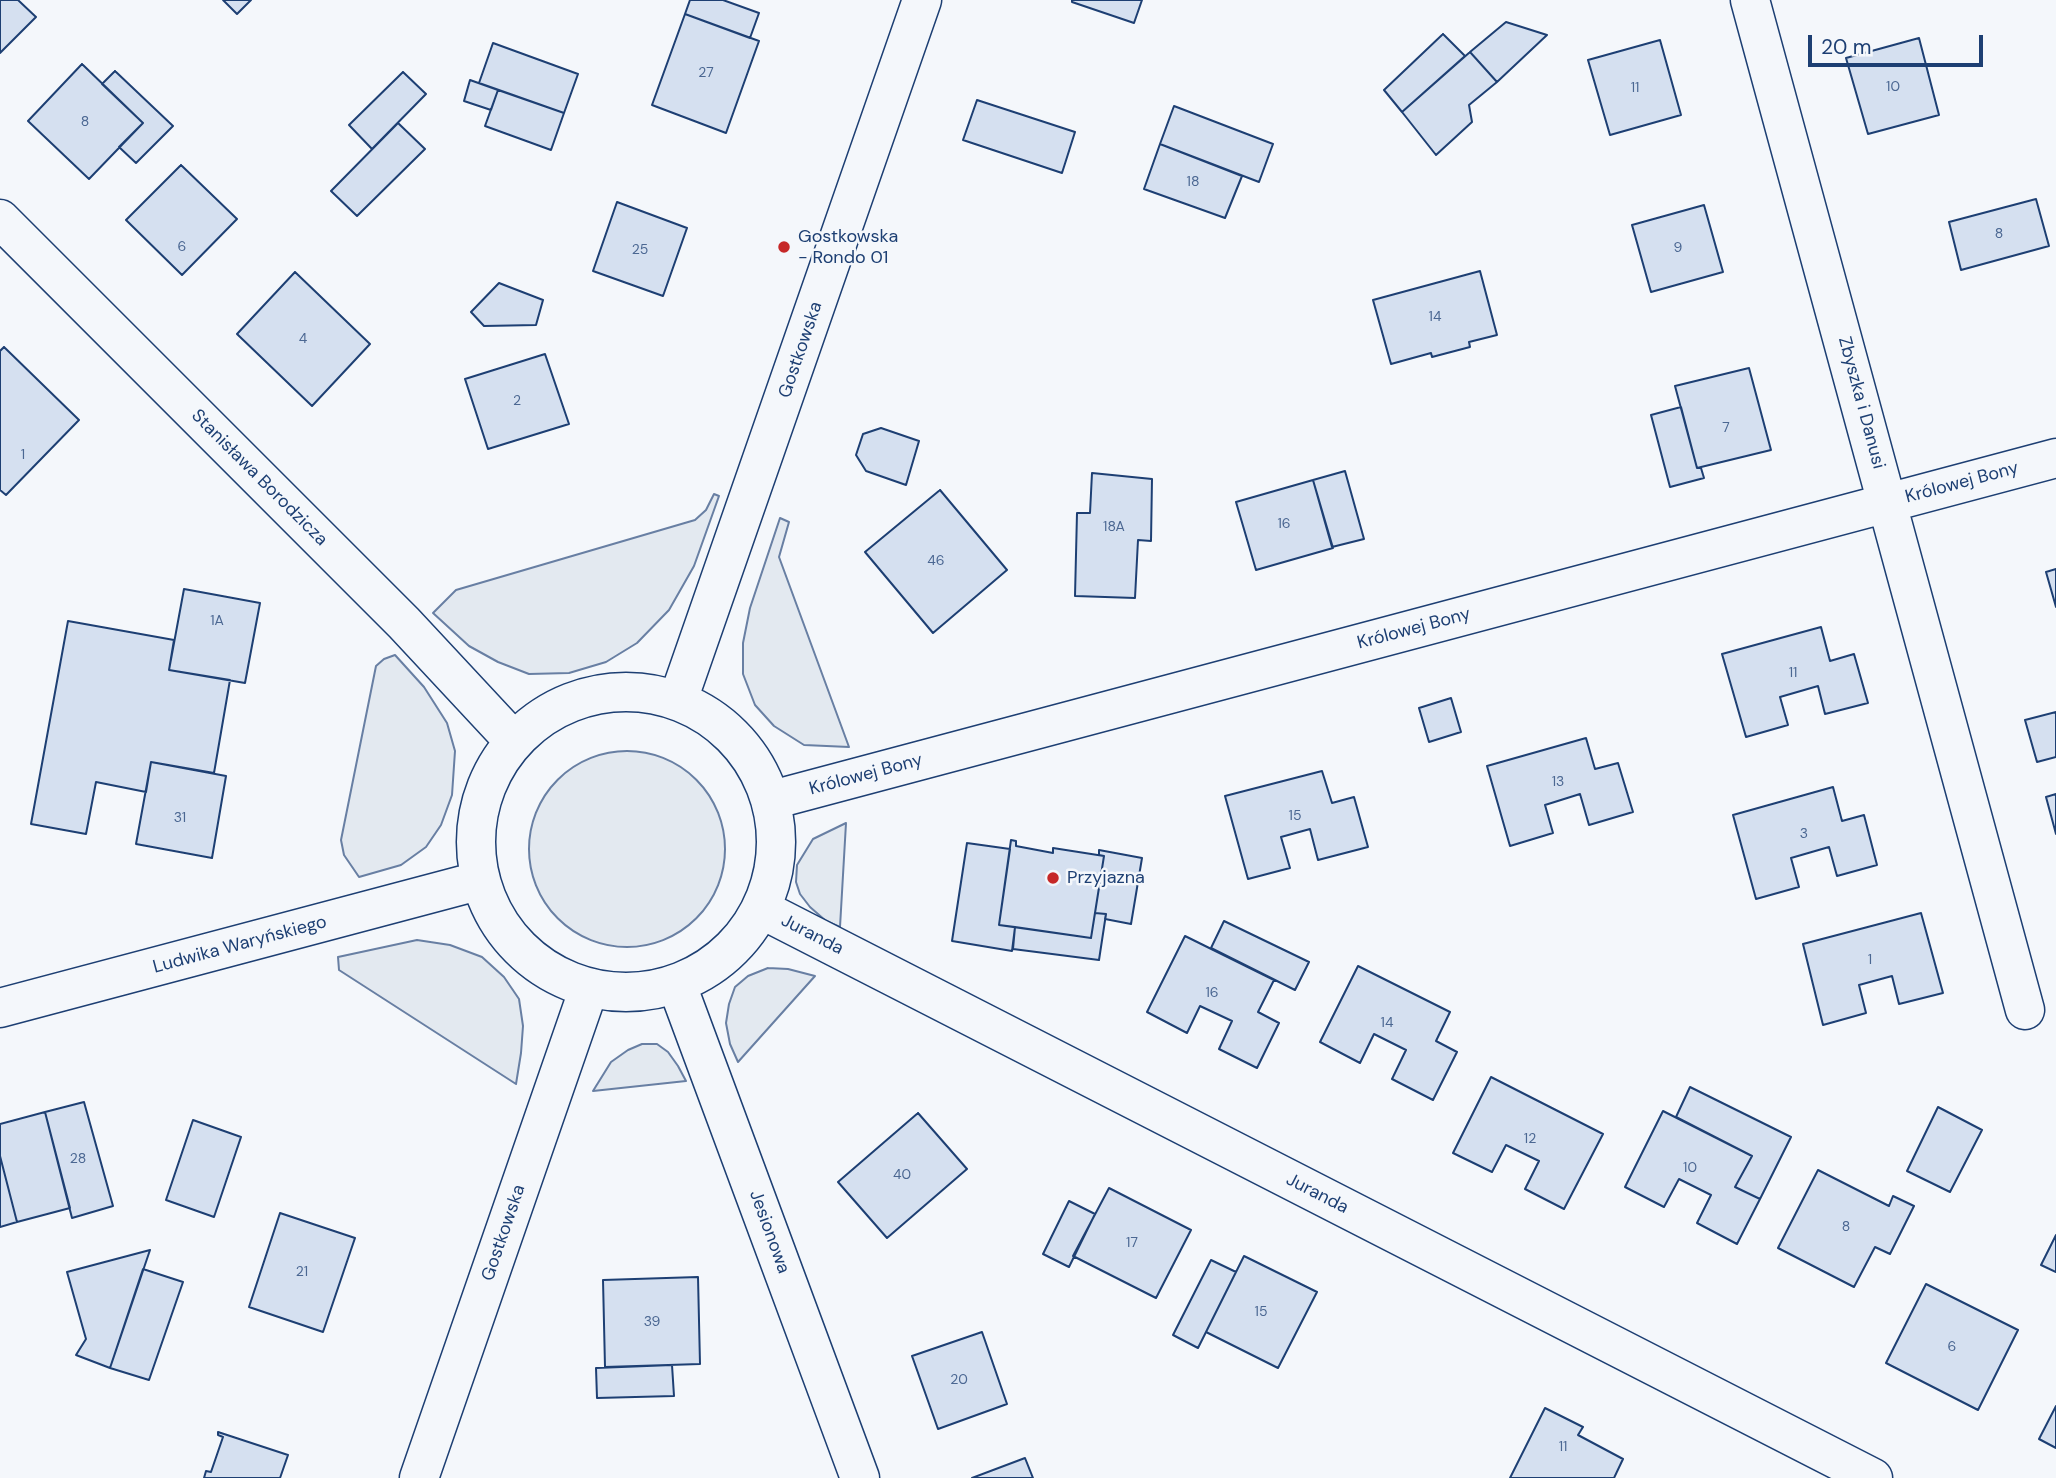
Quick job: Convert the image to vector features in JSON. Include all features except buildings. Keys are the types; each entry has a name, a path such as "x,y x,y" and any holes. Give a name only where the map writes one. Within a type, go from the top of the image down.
{"street":[{"name":"Gostkowska","path":"678,700 922,0"},
{"name":"Zbyszka i Danusi","path":"1750,0 2025,1010"},
{"name":"Stanisława Borodzicza","path":"0,219 404,622 513,740"},
{"name":"Królowej Bony","path":"772,800 2056,458"},
{"path":"653,692 678,700 705,713 746,750 772,800 777,856 761,909 727,956 677,985 620,994 589,988 541,969 508,939 478,881 474,828 494,767 513,740 537,719 597,693 653,692"},
{"name":"Ludwika Waryńskiego","path":"0,1008 478,881"},
{"name":"Juranda","path":"761,909 1873,1478"},
{"name":"Jesionowa","path":"677,985 860,1478"},
{"name":"Gostkowska","path":"419,1478 589,988"}],"shaded area":[{"path":"714,494 719,496 694,566 669,610 637,643 606,662 569,673 529,674 498,662 469,646 433,613 456,590 695,520 706,510"},
{"path":"780,518 789,522 779,557 849,747 804,745 774,726 755,705 743,674 743,643 750,608"},
{"path":"395,655 424,687 447,723 455,751 452,795 441,825 426,847 401,865 359,877 344,855 341,840 376,666"},
{"path":"627,751 664,759 696,780 717,812 725,849 717,886 696,918 664,939 627,947 590,939 558,918 537,886 529,849 537,812 558,780 590,759"},
{"path":"846,823 840,927 826,921 810,907 800,894 796,882 797,865 813,839"},
{"path":"417,940 450,945 482,957 504,977 519,999 523,1026 516,1084 339,970 338,957"},
{"path":"768,968 788,969 815,976 738,1062 730,1044 726,1023 729,1004 735,987 748,976"},
{"path":"642,1044 657,1044 668,1052 686,1081 593,1091 611,1062"}],"place":[{"name":"Gostkowska - Rondo 01","path":"784,247"},
{"name":"Przyjazna","path":"1053,878"}]}
